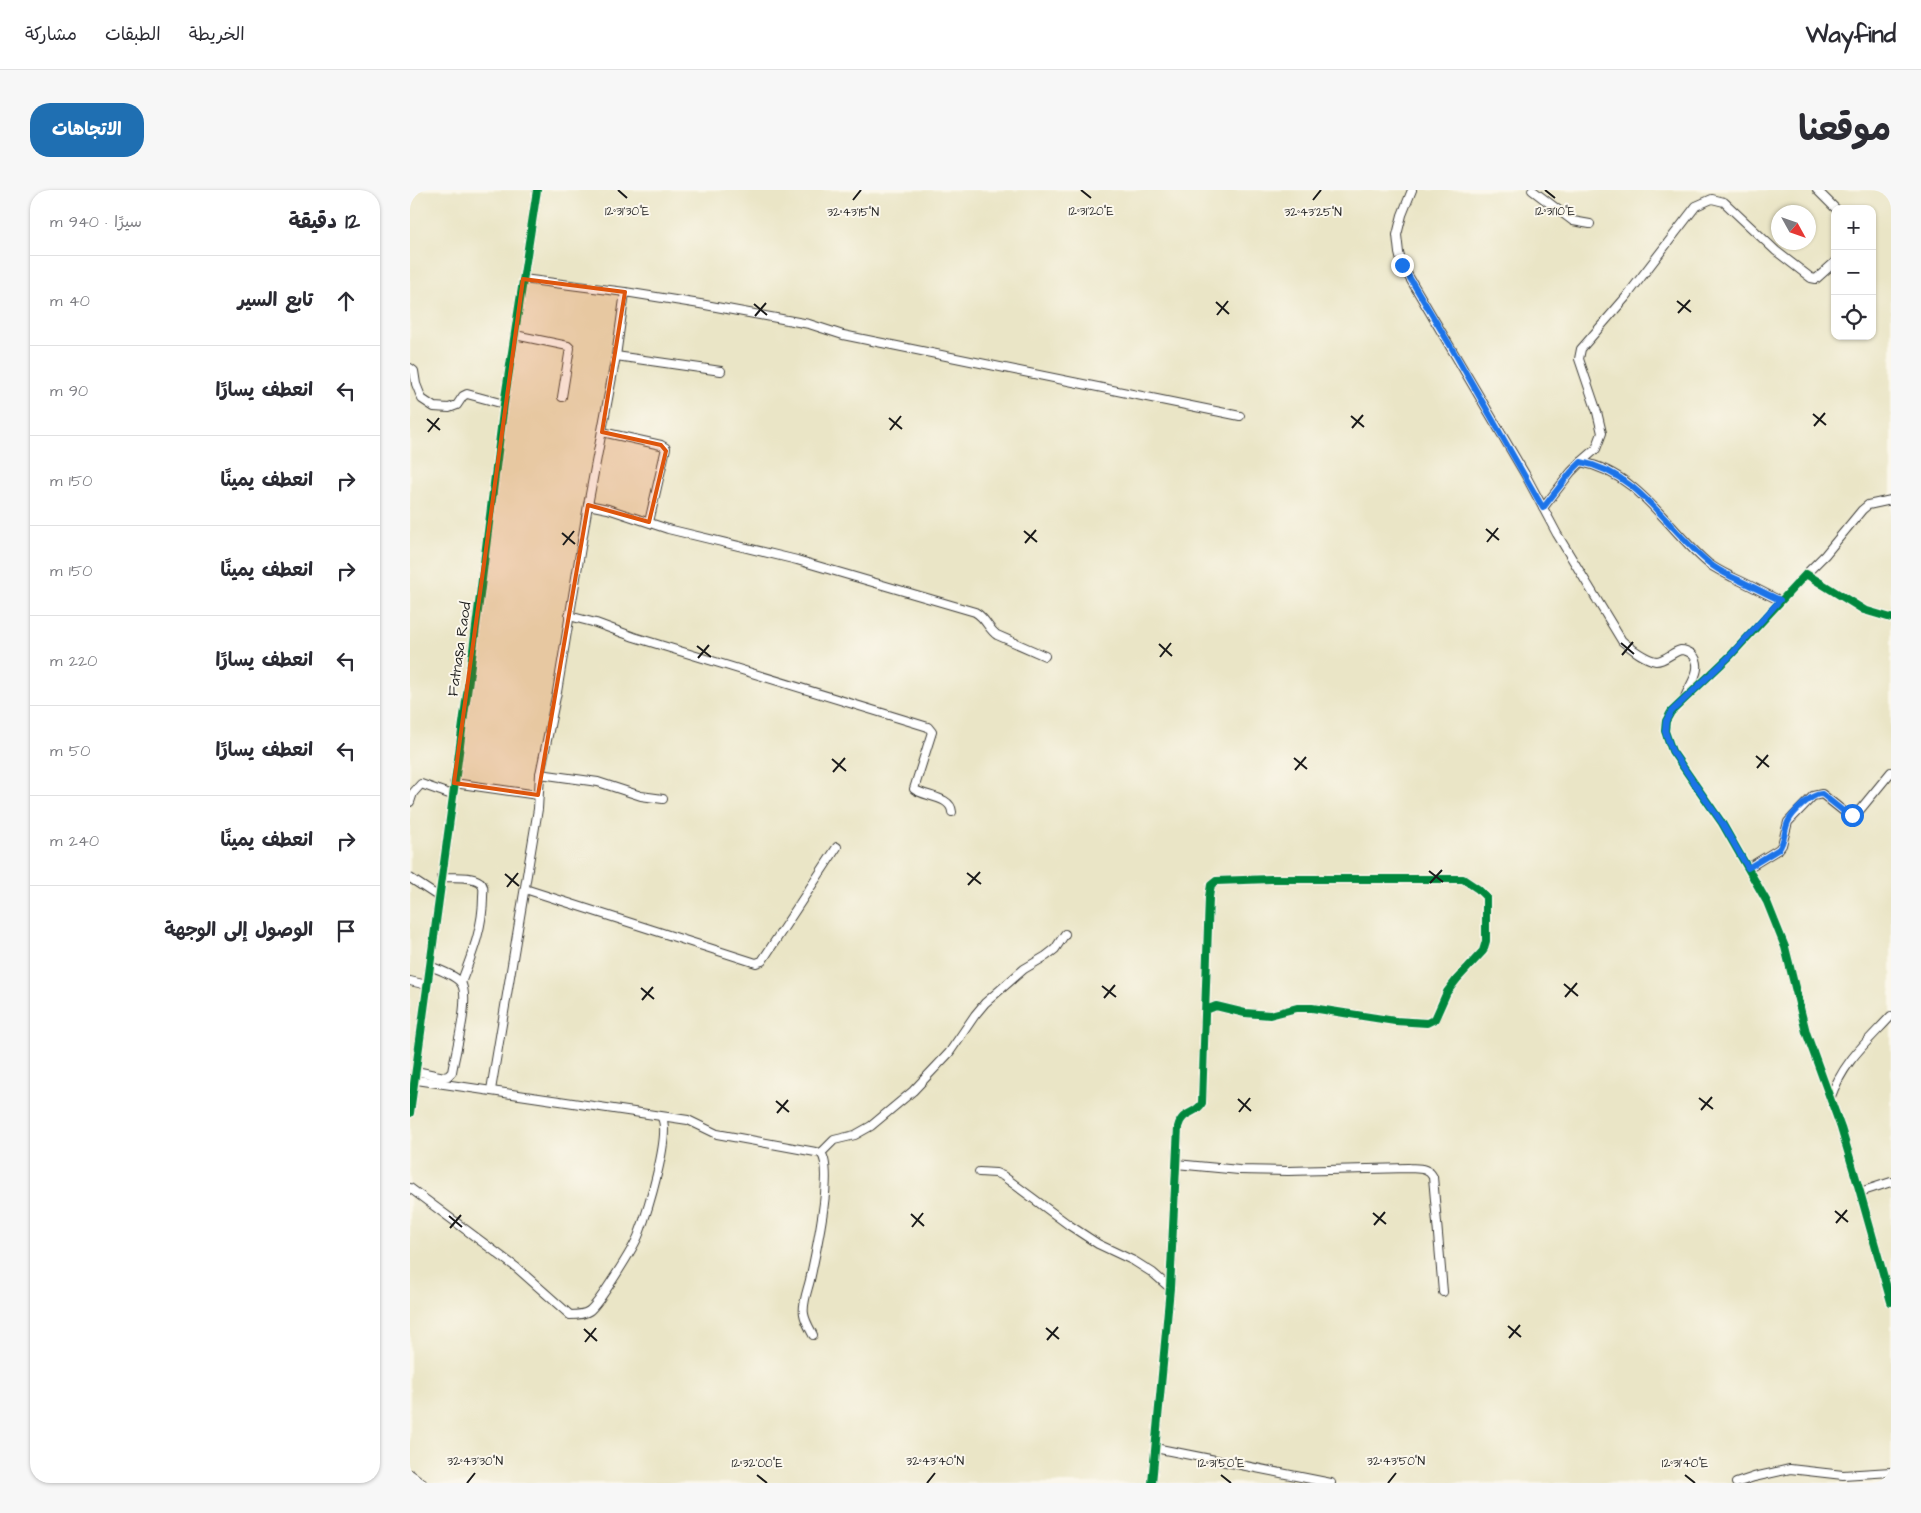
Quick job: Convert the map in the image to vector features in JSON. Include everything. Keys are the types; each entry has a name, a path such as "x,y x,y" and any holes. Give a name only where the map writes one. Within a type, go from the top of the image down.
{"street":[{"name":"Fatnaṣa Raod","path":"410,1113 412,1079 416,1071 504,404 536,190"},
{"path":"1412,190 1402,215 1397,235 1402,265 1450,345 1557,534 1622,640 1631,648 1654,661 1661,660 1681,650 1686,650 1697,662 1697,673 1684,700"},
{"path":"1532,190 1573,221 1590,224"},
{"path":"1816,190 1832,205"},
{"path":"1543,508 1571,472 1598,445 1602,433 1600,420 1579,359 1581,349 1626,297 1696,206 1712,199 1724,202 1776,251 1811,278 1816,279 1820,277 1831,266"},
{"path":"523,279 625,292 810,324 843,335 1240,416"},
{"path":"491,1090 538,809 540,774 616,356 625,292"},
{"path":"514,335 570,348 562,397"},
{"path":"616,356 721,371"},
{"path":"410,368 416,376 416,384 422,399 434,407 449,408 457,405 463,396 467,394 504,404"},
{"path":"602,432 661,445 666,448 649,522"},
{"path":"1581,462 1605,469 1633,488 1653,504 1690,547 1710,565 1780,600"},
{"path":"1891,500 1868,505 1862,510 1825,555 1780,600 1730,656 1671,712 1666,721 1665,731 1672,751 1722,823 1768,902 1785,947 1806,1032 1860,1192 1891,1302"},
{"path":"588,506 608,509 668,529 797,560 975,612 984,618 992,632 1045,656"},
{"path":"1806,574 1864,610 1891,618"},
{"path":"569,616 928,727 932,732 914,789 947,802 952,807 952,812"},
{"path":"1748,868 1779,849 1782,845 1788,822 1813,796 1822,794 1847,814 1852,815 1859,811 1891,772"},
{"path":"540,774 598,782 641,796 663,799"},
{"path":"454,783 538,795"},
{"path":"410,802 413,793 421,784 452,795"},
{"path":"525,889 756,963 762,961 836,847"},
{"path":"416,1071 444,1077 452,1072 465,1002 461,983 477,944 483,914 484,887 481,883 471,878 441,877"},
{"path":"410,878 439,896"},
{"path":"1152,1483 1170,1288 1179,1123 1186,1114 1198,1109 1202,1103 1209,897 1211,885 1214,882 1271,879 1463,879 1484,893 1486,897 1486,941 1483,951 1447,992 1435,1019 1427,1023 1395,1021 1312,1008 1296,1008 1270,1015 1244,1013 1216,1006 1206,1010"},
{"path":"821,1153 834,1140 855,1135 866,1129 913,1091 950,1053 985,1003 1024,969 1055,949 1066,934"},
{"path":"430,966 457,979 461,983"},
{"path":"410,981 427,985"},
{"path":"1830,1099 1837,1079 1846,1065 1891,1016"},
{"path":"412,1079 655,1115 662,1118 693,1122 717,1134 821,1153 824,1158 825,1189 820,1226 803,1313 813,1335"},
{"path":"410,1188 517,1268 570,1315 583,1314 590,1311 639,1236 656,1178 665,1134 665,1123 662,1118"},
{"path":"1176,1164 1239,1170 1288,1171 1408,1168 1431,1172 1443,1292"},
{"path":"979,1172 996,1173 1003,1176 1098,1244 1134,1261 1153,1273 1170,1288"},
{"path":"1860,1192 1891,1182"},
{"path":"1155,1448 1332,1483"},
{"path":"1736,1483 1754,1476 1790,1469 1843,1475 1891,1472"},
{"path":"410,1474 422,1483"}],"highlighted area":[{"path":"523,279 625,292 602,432 661,445 666,451 649,522 588,505 538,795 454,783"}],"cycle path":[{"path":"410,1113 475,635 504,404 537,190"},
{"path":"1891,618 1864,610 1806,574 1730,656 1671,712 1666,721 1665,731 1672,751 1722,823 1767,902 1785,947 1806,1032 1841,1128 1891,1302"},
{"path":"1152,1483 1170,1288 1178,1127 1183,1118 1202,1103 1209,897 1211,885 1216,881 1271,879 1463,879 1486,897 1486,941 1483,951 1447,992 1435,1019 1427,1023 1395,1021 1312,1008 1297,1008 1270,1015 1245,1013 1216,1006 1206,1010"}],"route":[{"path":"1402,265 1526,474 1543,508 1581,462 1605,469 1653,504 1690,547 1710,565 1780,600 1730,656 1671,712 1666,721 1665,731 1672,751 1722,823 1748,868 1779,849 1782,845 1788,822 1813,796 1822,794 1847,814 1852,815"}]}
